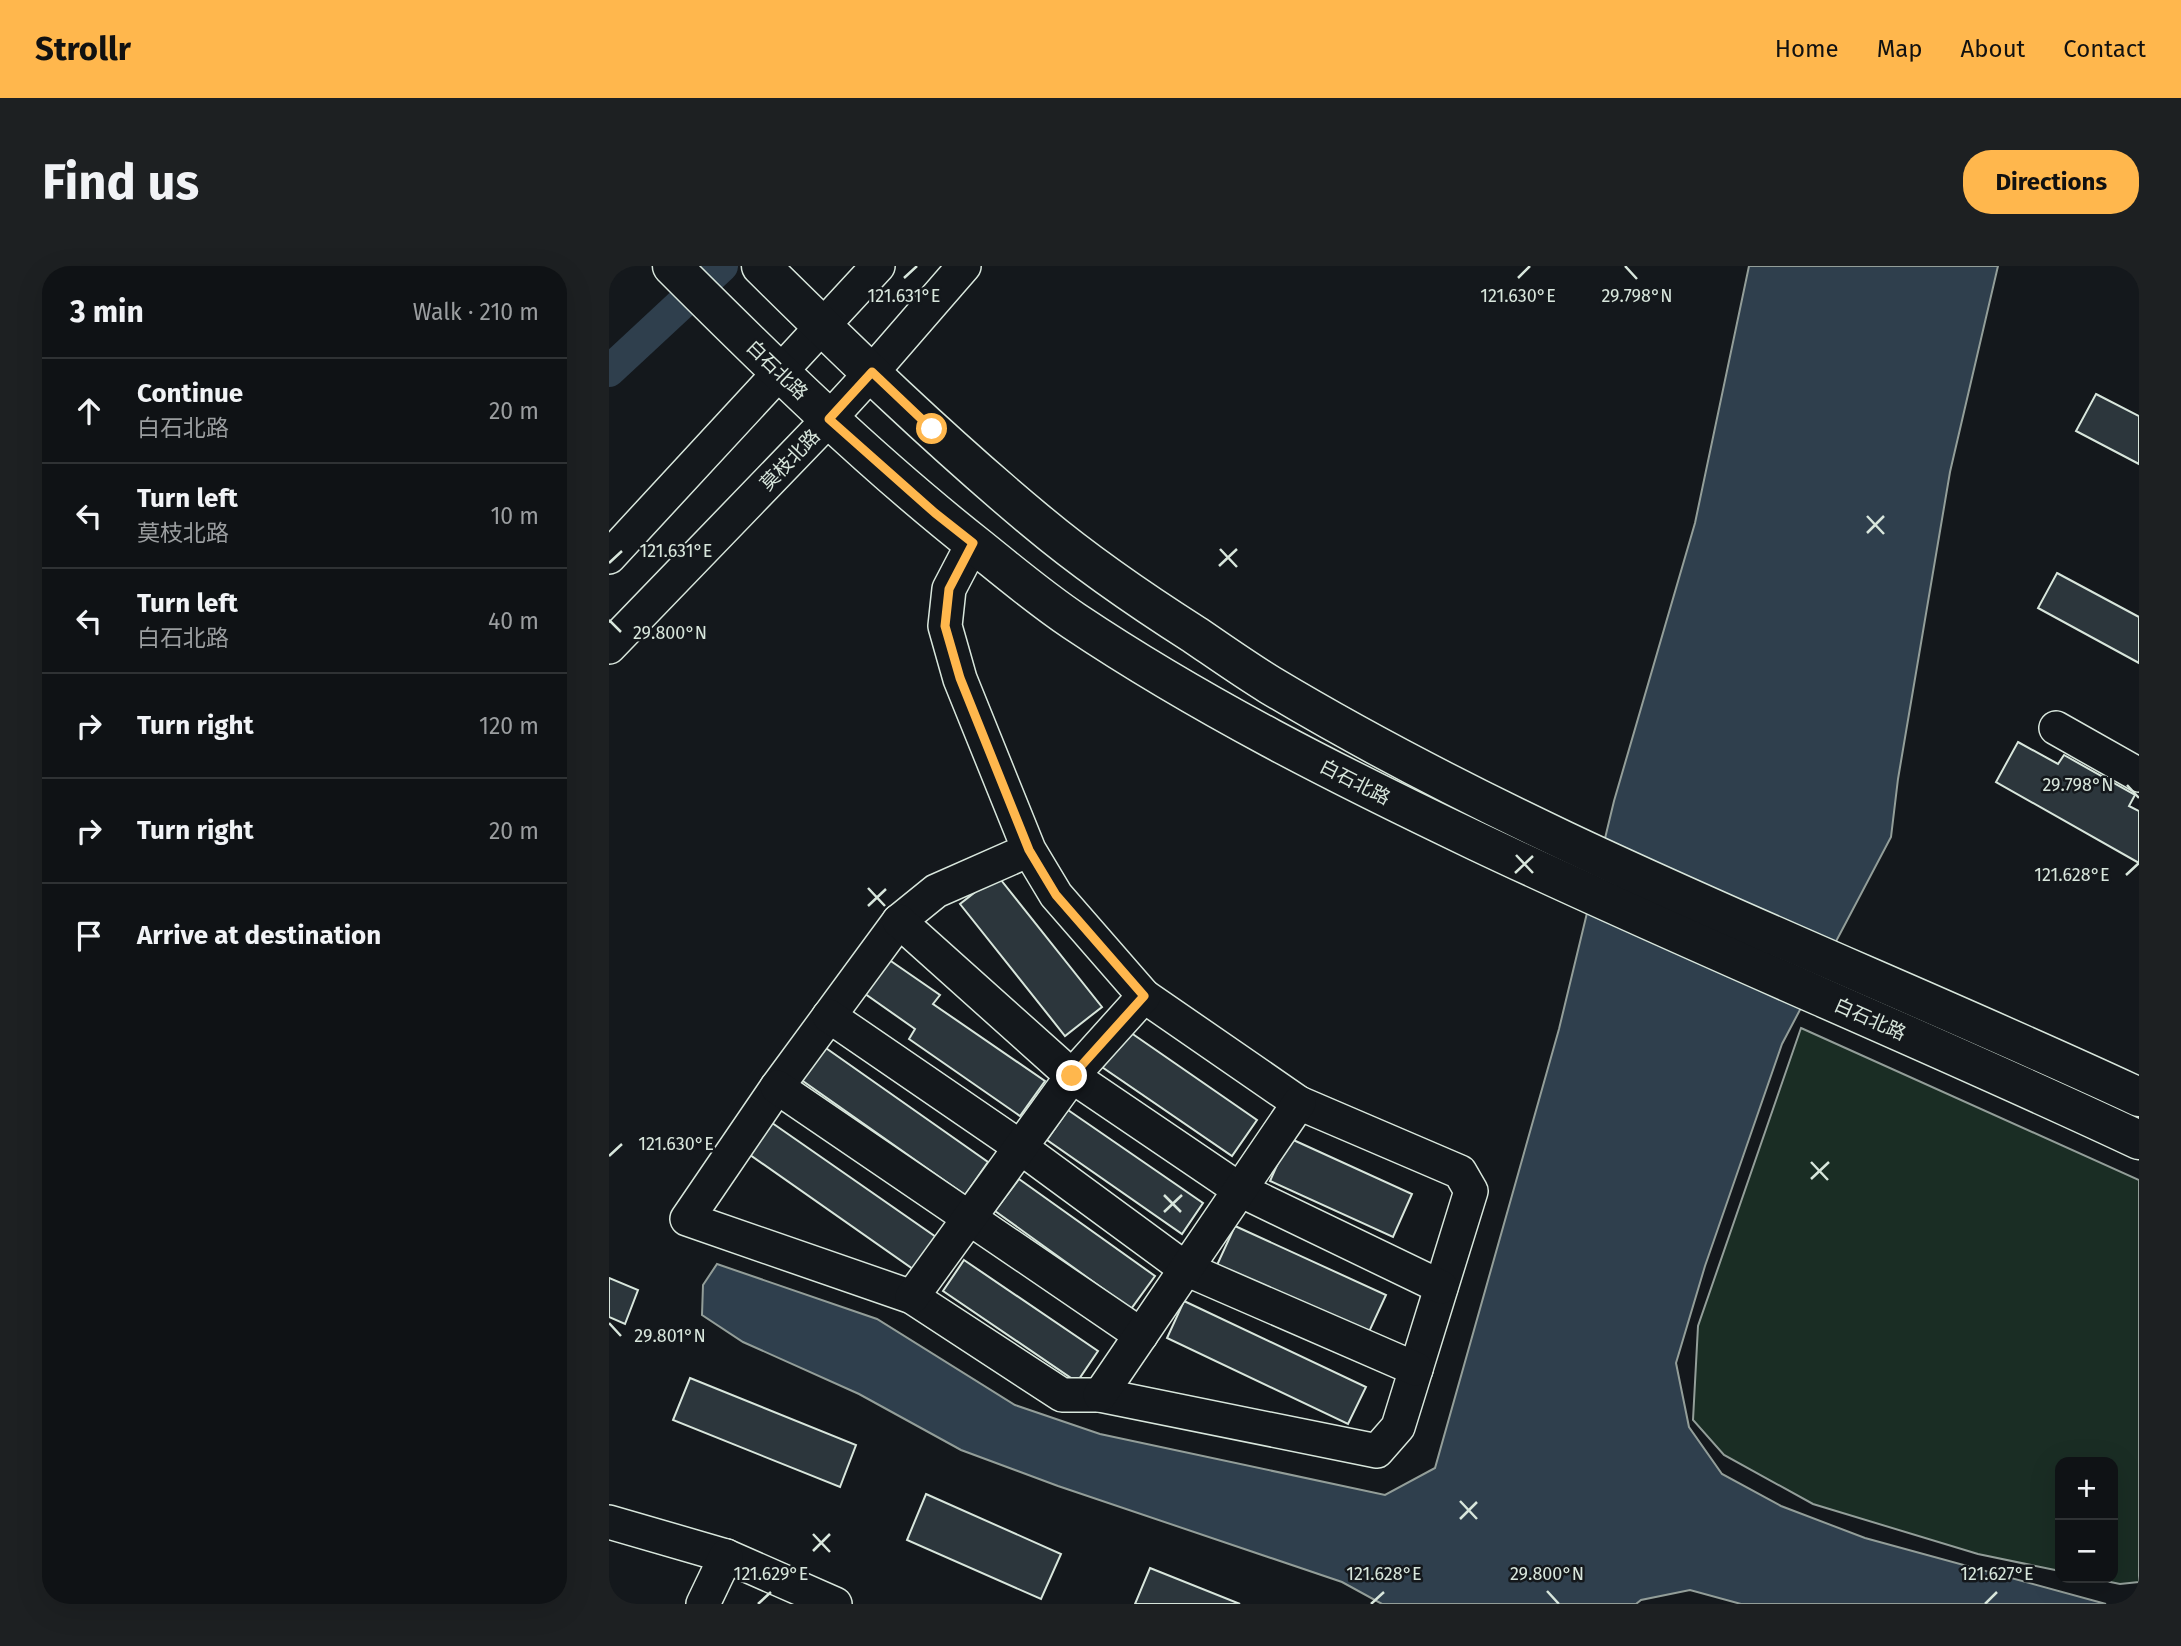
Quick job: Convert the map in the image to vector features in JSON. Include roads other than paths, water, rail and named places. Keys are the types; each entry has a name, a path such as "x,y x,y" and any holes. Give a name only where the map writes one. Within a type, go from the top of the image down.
{"main road":[{"name":"白石北路","path":"672,266 778,373 924,503 1072,620 1198,698 1371,791 1591,896 2139,1140"},
{"name":"白石北路","path":"768,273 932,429 1038,523 1114,581 1268,683 1387,752 1602,858 2139,1097"}],"street":[{"path":"609,557 878,266"},
{"name":"莫枝北路","path":"609,647 829,419 964,266"},
{"path":"973,543 949,589 945,626 960,678 1029,850 1056,895 1144,996 1299,1103 1460,1172 1471,1191 1398,1427 1377,1451 1100,1395 1062,1395 912,1297 687,1219 777,1087 899,921 936,891 1029,850"},
{"path":"2056,728 2139,775"},
{"path":"899,921 1072,1076 1240,1190 1441,1287"},
{"path":"912,1297 1072,1076 1144,996"},
{"path":"829,1016 1020,1147 1186,1269 1416,1369"},
{"path":"777,1087 1141,1335"},
{"path":"1100,1395 1299,1103"},
{"path":"609,1522 726,1556 835,1604"},
{"path":"703,1604 726,1556"}],"water":[{"path":"1749,266 1998,266 1950,472 1898,779 1891,837 1782,1044 1705,1266 1676,1363 1689,1427 1722,1474 1781,1506 1865,1538 2106,1604 1741,1604 1690,1590 1641,1600 1636,1604 1382,1604 1342,1582 1058,1486 961,1450 859,1394 743,1342 702,1315 703,1285 717,1264 877,1319 1015,1405 1100,1434 1385,1495 1435,1468 1559,1029 1614,801 1695,523"}],"waterway":[{"path":"609,371 722,266"}]}
